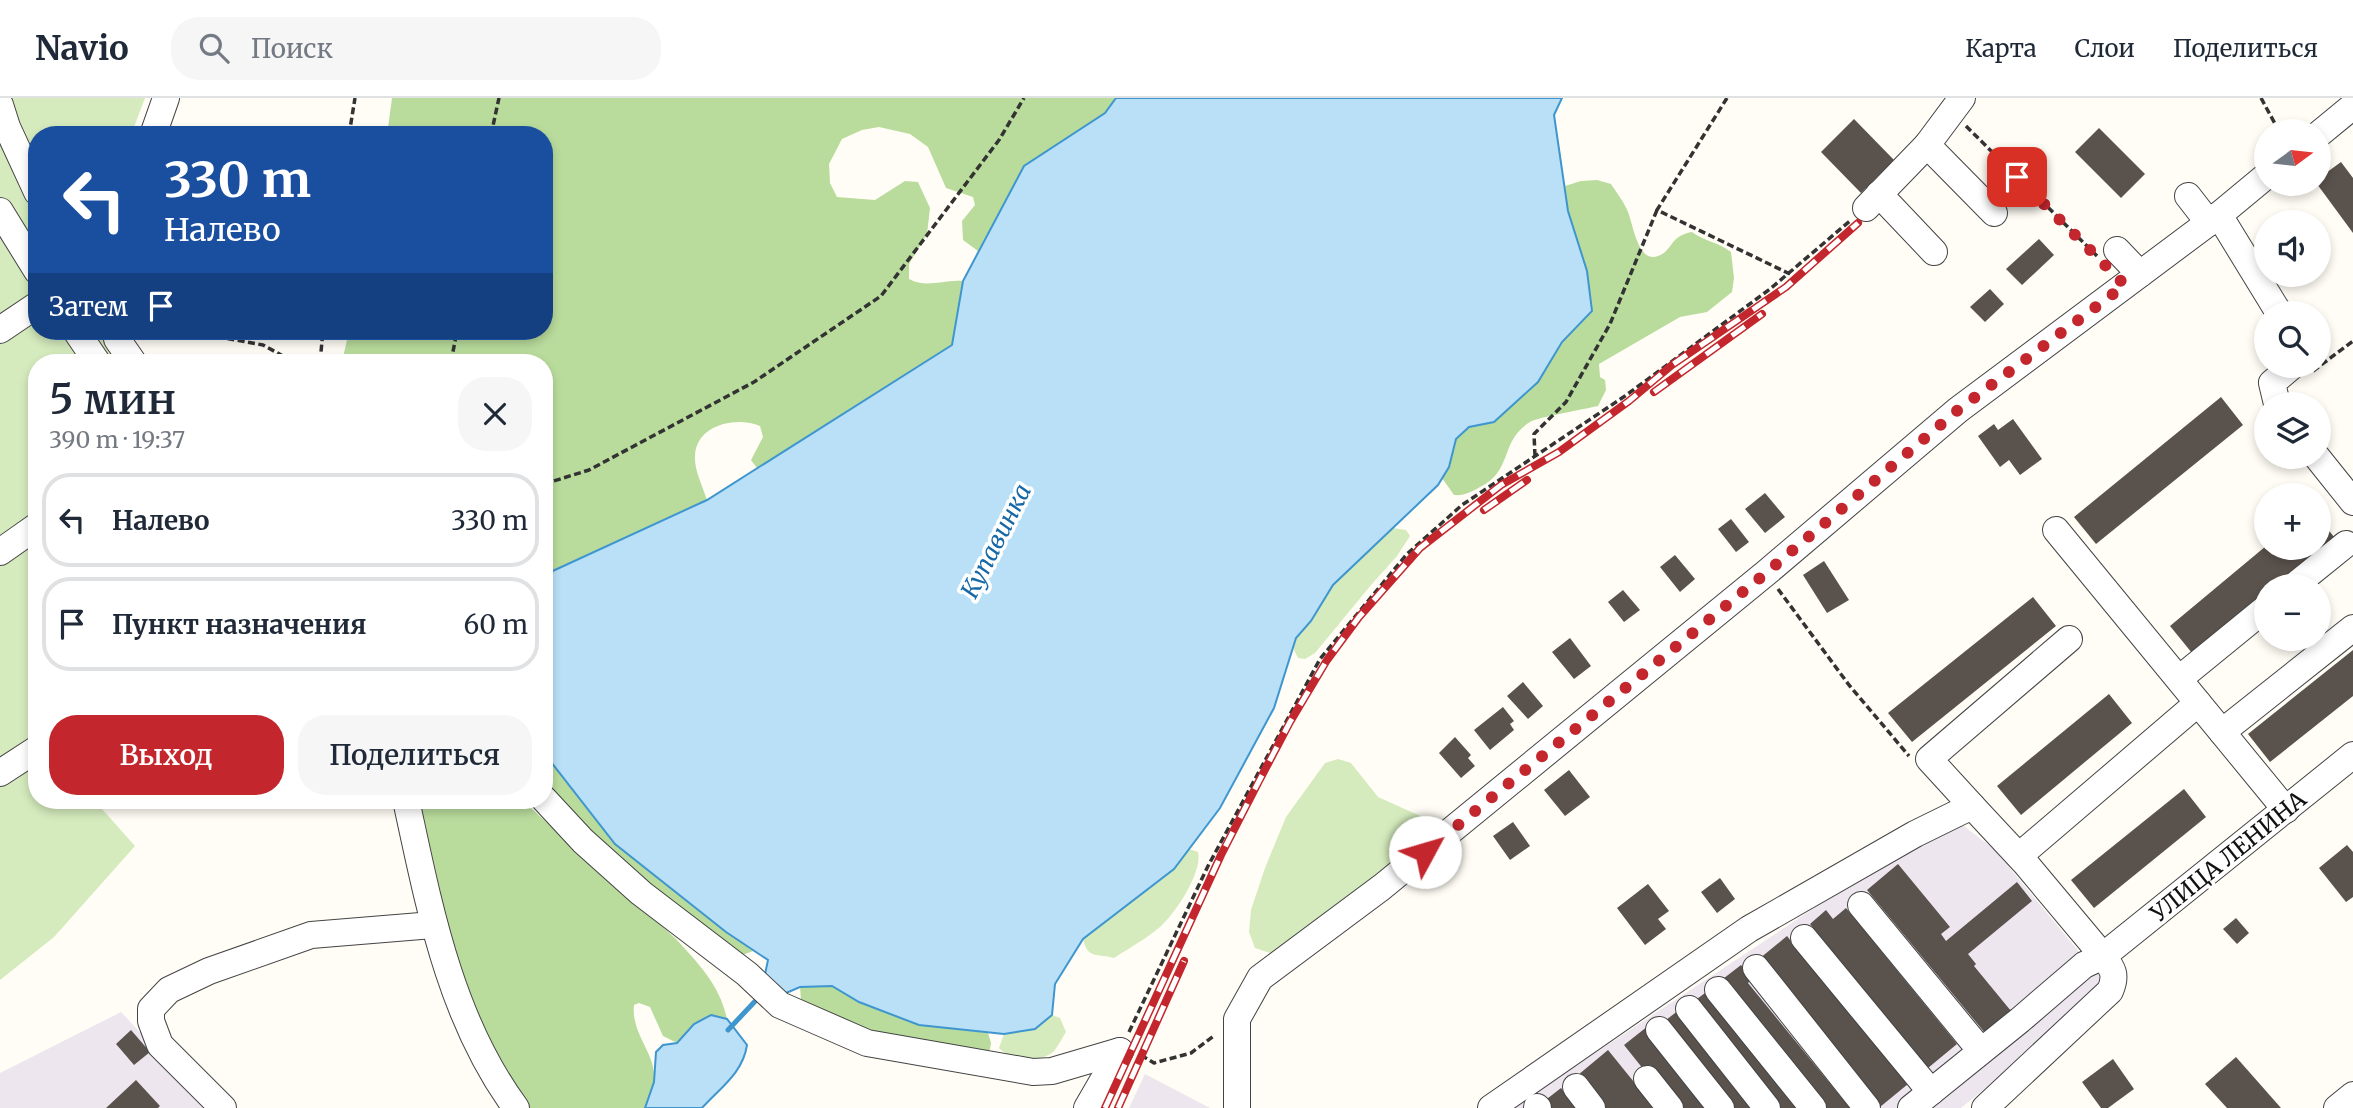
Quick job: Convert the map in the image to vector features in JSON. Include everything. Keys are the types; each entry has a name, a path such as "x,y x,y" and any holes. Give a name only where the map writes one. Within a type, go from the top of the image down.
{"street":[{"path":"156,126 166,98"},
{"path":"0,105 28,172"},
{"path":"1934,252 1872,201 1927,145 1957,105"},
{"path":"2331,124 2353,106"},
{"path":"1927,145 1994,213"},
{"path":"1237,1108 1237,1019 1260,978 1382,887 1766,573 1958,410 2214,219 2254,186"},
{"path":"2188,196 2214,219 2271,301"},
{"path":"0,211 28,256"},
{"path":"2107,253 2140,274"},
{"path":"0,330 28,311"},
{"path":"2327,469 2353,502"},
{"path":"2056,530 2286,810"},
{"path":"0,552 28,532"},
{"path":"2309,574 2346,544"},
{"path":"2179,679 2254,618"},
{"path":"2222,732 2353,628"},
{"path":"1985,1108 2110,990 2115,979 2114,970 2019,856 1929,758 2069,639"},
{"path":"2019,856 2198,703"},
{"path":"0,773 28,755"},
{"name":"УЛИЦА ЛЕНИНА","path":"1911,1108 2084,965 2103,956 2353,755"},
{"path":"1491,1108 1749,929 1915,834 1972,806"},
{"path":"408,809 433,925 456,991 480,1052 498,1084 516,1108"},
{"path":"553,809 583,841 641,893 747,974 780,1005 867,1043 1033,1072 1052,1071 1120,1051"},
{"path":"1861,905 1981,1051"},
{"path":"223,1108 160,1045 151,1021 151,1009 169,990 209,971 311,935 433,925"},
{"path":"1804,938 1931,1091"},
{"path":"1756,968 1867,1108"},
{"path":"1718,990 1813,1108"},
{"path":"1689,1009 1767,1108"},
{"path":"1659,1030 1721,1108"},
{"path":"1087,1108 1120,1051"},
{"path":"1647,1079 1670,1108"},
{"path":"1576,1087 1592,1108"},
{"path":"2337,1108 2353,1095"}],"path":[{"path":"350,126 355,98"},
{"path":"493,126 499,98"},
{"path":"553,481 589,470 754,382 881,296 999,140 1024,98"},
{"path":"1535,456 1534,434 1566,402 1609,324 1657,210 1727,98"},
{"path":"2261,98 2272,119"},
{"path":"1957,105 2107,253"},
{"path":"1120,1051 1208,866 1320,659 1407,554 1462,505 1625,396 1790,274 1872,201"},
{"path":"1657,210 1790,274"},
{"path":"236,340 263,345 279,354"},
{"path":"2331,357 2353,341"},
{"path":"1766,573 1849,685 1913,762 1929,758"},
{"path":"1120,1051 1132,1050 1154,1063 1191,1053 1237,1019"}],"shaded area":[{"path":"1956,820 1994,849 2104,982 2043,1041 1961,1108 1512,1108 1878,866"},
{"path":"121,1012 211,1108 0,1108 0,1073"},
{"path":"1145,1074 1210,1108 1129,1108"}],"green space":[{"path":"0,98 145,98 134,126 28,126 28,340 103,340 111,354 28,354 28,809 102,809 135,846 54,937 0,980"},
{"path":"392,98 1116,98 1105,113 1024,166 978,251 963,240 962,221 975,205 973,197 946,188 928,147 910,134 879,127 862,130 842,139 829,164 830,183 837,197 875,200 905,181 918,182 930,208 927,234 909,264 909,279 929,284 963,281 952,345 757,468 751,460 763,437 760,426 740,422 710,430 697,445 695,456 697,473 707,500 553,571 553,354 344,354 347,340 553,340 553,126 388,126"},
{"path":"1597,180 1611,184 1628,212 1637,242 1651,257 1663,254 1675,240 1692,232 1731,252 1734,278 1732,292 1707,312 1680,317 1599,364 1600,377 1605,380 1606,390 1598,406 1530,422 1514,438 1503,464 1491,480 1467,493 1454,495 1442,478 1449,467 1456,439 1469,427 1494,422 1538,382 1562,342 1592,311 1587,271 1568,211 1565,186"},
{"path":"1393,528 1406,530 1410,536 1397,556 1315,653 1305,659 1298,658 1293,648 1296,638 1311,621 1333,585"},
{"path":"1338,759 1351,763 1378,797 1427,819 1428,826 1423,838 1312,928 1270,953 1255,948 1249,932 1251,910 1286,817 1325,763"},
{"path":"553,765 615,844 753,951 737,957 553,804"},
{"path":"415,809 532,809 692,956 714,985 727,1019 711,1015 694,1024 677,1043 663,1036 650,1007 639,1003 634,1005 636,1025 654,1075 645,1108 527,1108 485,1042 455,964"},
{"path":"1189,849 1198,852 1192,881 1180,903 1160,927 1114,958 1091,953 1083,939 1174,869"},
{"path":"832,986 859,1002 919,1025 988,1033 991,1043 989,1054 873,1038 810,1008 801,1000 800,987"},
{"path":"1052,1015 1060,1018 1066,1032 1053,1052 1041,1058 1025,1059 1010,1055 999,1048 1004,1034 1035,1029"}],"water":[{"name":"Купавинка","path":"1116,98 1562,98 1554,115 1568,211 1587,271 1592,311 1562,342 1538,382 1494,422 1469,427 1456,439 1449,467 1438,485 1333,585 1311,621 1296,638 1274,708 1220,808 1174,869 1083,939 1055,984 1052,1015 1035,1029 1004,1034 919,1025 859,1002 832,986 800,987 786,993 764,979 768,960 726,932 615,844 553,765 553,571 707,500 952,345 963,281 1024,166 1105,113"},
{"path":"711,1015 727,1019 747,1045 736,1072 702,1108 645,1108 654,1082 656,1052 663,1045 677,1043 694,1024"}],"building":[{"path":"1854,119 1894,160 1861,193 1821,152"},
{"path":"2099,128 2145,174 2121,198 2075,152"},
{"path":"2341,162 2353,178 2353,233 2326,196 2331,196 2331,169"},
{"path":"2039,239 2054,255 2022,285 2006,269"},
{"path":"1990,289 2004,304 1985,322 1970,307"},
{"path":"2221,397 2243,425 2096,544 2074,517"},
{"path":"2013,419 2042,459 2020,475 2009,460 2000,467 1978,436 1994,424 1998,430"},
{"path":"1765,493 1785,517 1765,533 1745,509"},
{"path":"1731,519 1749,542 1736,552 1718,529"},
{"path":"1675,555 1695,579 1680,592 1660,567"},
{"path":"2254,556 2254,560 2305,560 2288,574 2254,574 2254,602 2192,653 2170,626"},
{"path":"1824,561 1849,600 1827,613 1803,575"},
{"path":"1623,590 1640,610 1624,622 1608,602"},
{"path":"2033,597 2056,626 1912,742 1888,713"},
{"path":"1570,638 1591,666 1574,679 1552,652"},
{"path":"2353,650 2353,696 2270,762 2248,734"},
{"path":"1523,682 1543,706 1528,719 1507,696"},
{"path":"2109,694 2132,723 2021,815 1997,786"},
{"path":"1503,707 1514,721 1510,724 1514,730 1490,750 1474,730"},
{"path":"1455,737 1471,755 1468,758 1475,766 1461,778 1439,753"},
{"path":"1569,770 1590,797 1565,816 1544,790"},
{"path":"2184,789 2206,817 2094,908 2071,880"},
{"path":"1513,822 1530,846 1510,860 1493,836"},
{"path":"2347,845 2353,852 2353,897 2346,902 2319,868"},
{"path":"1898,864 1950,927 1941,934 1946,941 2017,882 2032,901 1968,954 1976,964 1974,966 2011,1011 1985,1033 1867,890"},
{"path":"1720,878 1735,899 1717,913 1701,892"},
{"path":"1648,884 1669,911 1658,919 1666,929 1645,945 1617,908"},
{"path":"1846,908 1957,1044 1928,1068 1810,924 1826,910 1833,919"},
{"path":"2236,918 2249,933 2237,944 2223,929"},
{"path":"1787,936 1908,1084 1880,1107 1759,959"},
{"path":"1741,965 1752,979 1748,983 1850,1108 1822,1108 1719,982"},
{"path":"1709,990 1803,1108 1777,1108 1693,1002"},
{"path":"1679,1010 1757,1108 1730,1108 1662,1023"},
{"path":"1648,1026 1712,1108 1684,1108 1650,1065 1644,1070 1624,1045"},
{"path":"131,1030 150,1052 134,1065 116,1044"},
{"path":"1608,1050 1655,1108 1605,1108 1578,1075"},
{"path":"2236,1057 2281,1108 2227,1108 2205,1084"},
{"path":"2113,1059 2134,1089 2108,1108 2101,1108 2082,1082"},
{"path":"136,1080 160,1106 158,1108 106,1108"},
{"path":"1561,1088 1578,1108 1548,1108 1543,1102"}],"waterway":[{"path":"728,1030 760,996"}],"railway":[{"path":"1105,1108 1221,855 1259,781 1327,660 1359,617 1420,548 1501,485 1559,452 1629,401 1672,365 1786,287 1858,223"},
{"path":"1654,392 1762,314"},
{"path":"1484,510 1527,480"},
{"path":"1118,1108 1184,961"}],"route":[{"path":"1425,852 1766,573 1958,410 2125,285 2017,177"}]}
